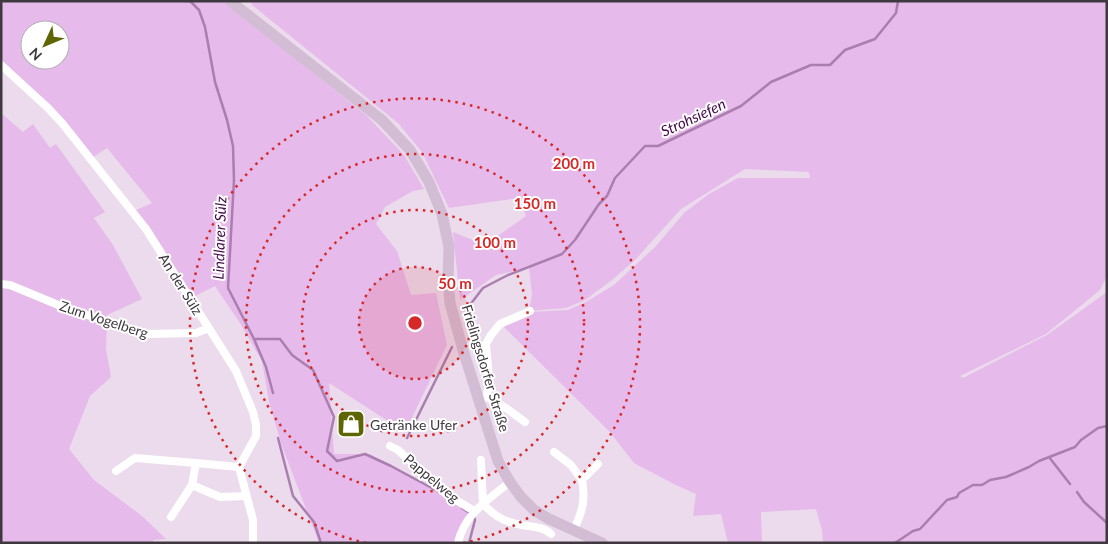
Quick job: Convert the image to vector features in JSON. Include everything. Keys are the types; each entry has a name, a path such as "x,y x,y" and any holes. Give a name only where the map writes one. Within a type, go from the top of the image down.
{"main road":[{"name":"Frielingsdorfer Straße","path":"230,1 382,120 403,141 420,164 438,202 446,227 449,247 448,279 450,303 483,399 498,460 510,482 534,510 549,519 602,543"}],"street":[{"name":"An der Sülz","path":"1,65 52,112 146,229 236,370 253,412 256,426 256,436 239,467"},
{"name":"Zum Vogelberg","path":"1,284 10,285 68,309 147,334 196,333 209,328"},
{"path":"525,422 506,408 483,399 489,378 486,344 490,335 500,324 530,311"},
{"name":"Pappelweg","path":"390,446 398,450 446,494 474,511"},
{"path":"554,452 571,465 582,480 584,505 574,530"},
{"path":"116,471 135,458 239,467 245,496 253,520 253,543"},
{"path":"481,460 483,504 495,516 512,523 545,530 551,534"},
{"path":"171,517 192,485 196,464"},
{"path":"582,480 598,464"},
{"path":"458,543 460,534 474,511 510,482"},
{"path":"192,485 220,497 245,496"}],"shaded area":[{"path":"1,1 221,1 367,116 404,155 424,189 413,191 385,207 376,224 397,251 411,295 436,293 447,345 405,432 329,383 334,454 370,454 471,511 456,543 319,543 282,446 269,402 262,361 240,323 215,286 193,297 134,211 152,203 107,148 92,158 1,62"},
{"path":"253,1 1107,1 1107,276 1100,290 1046,334 960,376 963,378 1047,335 1107,292 1107,543 823,543 822,530 816,509 761,512 762,543 728,543 721,514 693,516 696,494 634,463 609,431 502,325 530,312 568,310 586,302 614,285 655,247 685,212 709,194 738,178 810,178 809,172 745,169 681,209 636,259 612,280 585,300 566,308 529,311 532,294 529,268 496,275 460,300 453,232 485,245 526,216 519,198 449,208 422,152 398,123 251,4"},
{"path":"1,113 23,132 33,124 50,148 56,144 105,212 94,218 113,245 142,299 107,315 106,319 1,282"},
{"path":"1,286 107,321 106,349 111,377 90,396 69,449 94,480 142,516 166,539 153,540 153,543 1,543"}],"waterway":[{"name":"Lindlarer Sülz","path":"185,1 190,1 199,10 205,27 215,82 233,146 234,180 228,288 254,339 280,339 292,355 313,370 334,417 327,451 337,461 365,454 441,493"},
{"name":"Strohsiefen","path":"466,310 483,288 508,275 562,254 575,240 599,204 607,196 615,178 645,146 658,146 741,106 771,82 811,65 830,65 845,50 875,39 896,13 898,1"},
{"path":"254,339 266,367 273,393"},
{"name":"Strohsiefen","path":"407,438 452,347"},
{"path":"895,543 913,531 920,529 947,500 957,497 959,493 973,485 982,485 990,480 1006,477 1039,461 1075,447 1081,440 1098,428 1107,426"},
{"path":"278,438 293,496 314,522 321,543"},
{"path":"1049,457 1070,484"},
{"path":"1077,492 1084,502 1107,523"},
{"name":"Lindlarer Sülz","path":"462,508 474,516 475,520 469,543"}],"place":[{"name":"Getränke Ufer","path":"351,424"}]}
